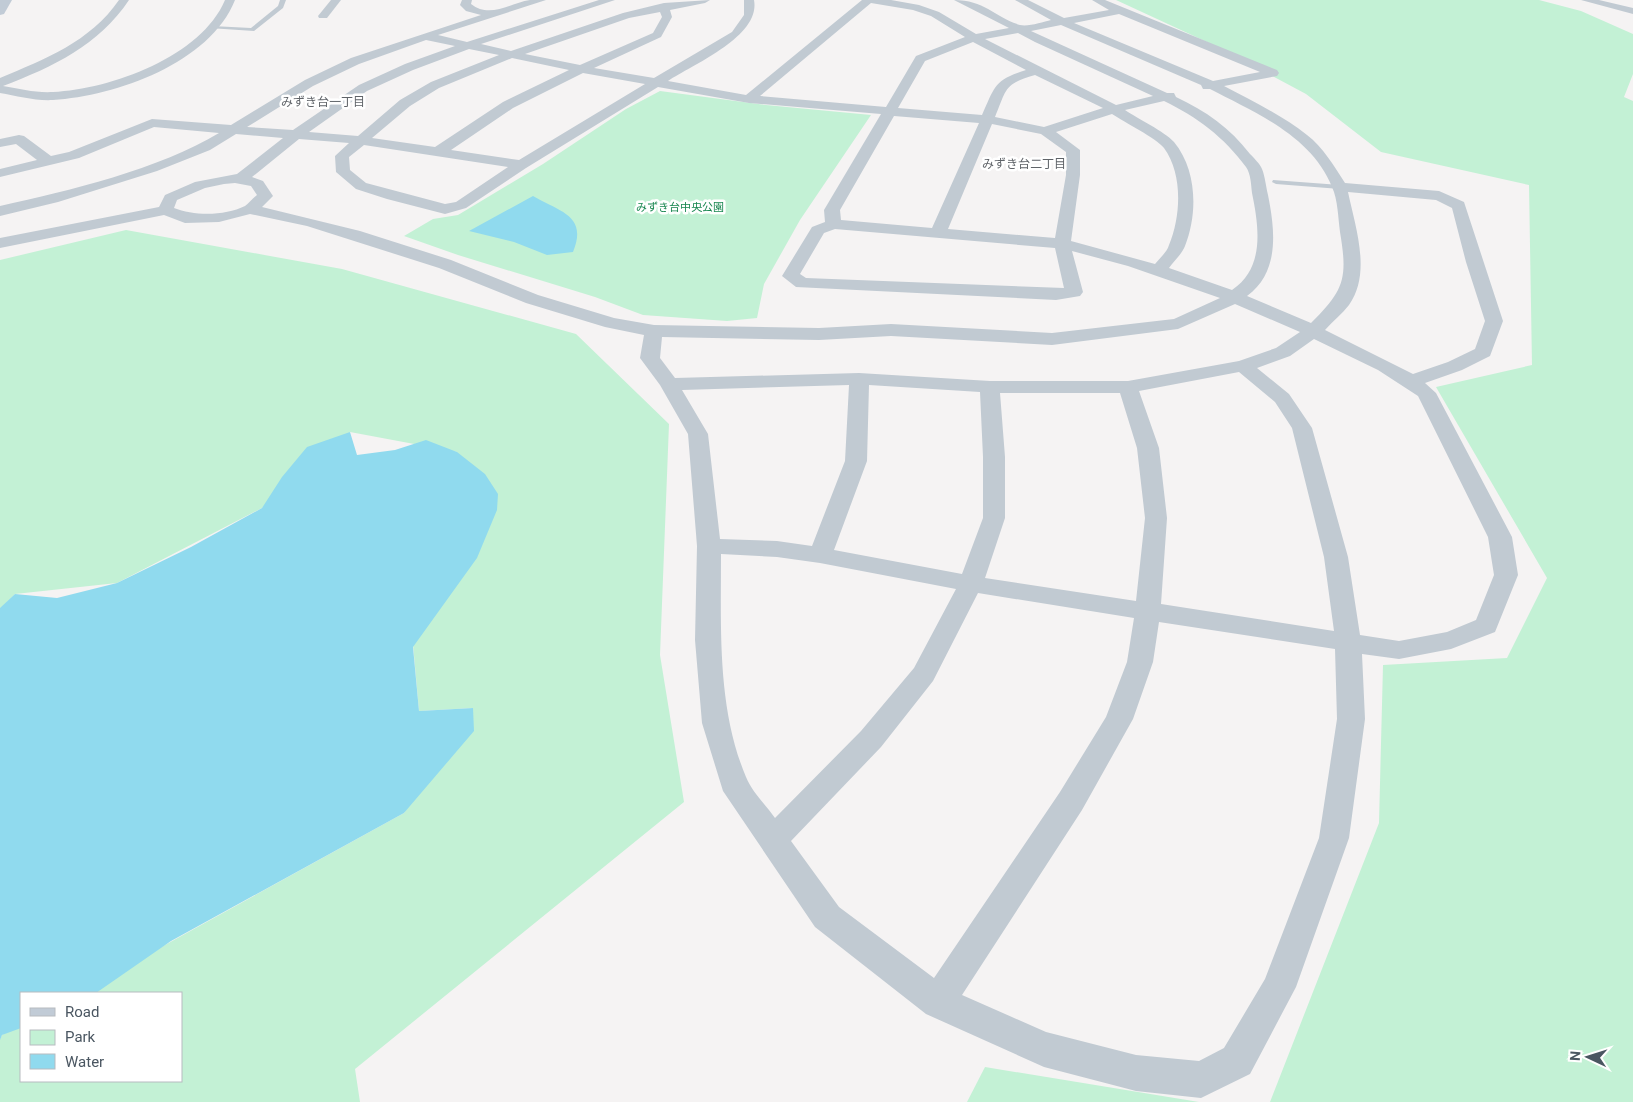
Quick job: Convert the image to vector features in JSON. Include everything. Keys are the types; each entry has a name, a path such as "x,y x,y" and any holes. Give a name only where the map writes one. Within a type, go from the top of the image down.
{"street":[{"path":"0,11 6,0"},
{"path":"0,83 60,55 94,36 116,15 124,0"},
{"path":"0,89 31,95 53,96 133,79 167,63 212,28 225,14 230,0"},
{"path":"323,16 336,0"},
{"path":"467,0 465,5 470,9 494,15"},
{"path":"0,211 53,199 127,177 205,147 309,83 355,61 425,36 541,0"},
{"path":"166,210 170,198 189,188 241,178 298,133 363,88 410,67 468,45 610,0"},
{"path":"705,0 664,6 627,15 512,54 435,85 405,103 342,156 343,172 361,186 392,196 444,209 461,205 521,165 736,34 748,18 749,0"},
{"path":"749,99 868,0"},
{"path":"872,0 889,2 936,14 973,38 1035,71 1114,109 1168,144 1182,167 1186,194 1183,223 1177,248 1159,270"},
{"path":"0,243 166,210 185,218 219,217 250,210 310,222 354,234 445,264 532,299 611,323 654,331 810,334 890,330 1052,339 1178,324 1232,298 1250,286 1261,267 1266,244 1265,219 1255,169 1236,145 1212,122 1164,97 1020,29 985,10 959,0"},
{"path":"669,384 859,380 990,387 1128,387 1243,366 1283,352 1313,331 1342,302 1351,281 1352,252 1340,187 1320,156 1303,138 1264,112 1211,85 1063,22 1020,0"},
{"path":"1045,130 1114,109 1211,85 1273,73 1097,0"},
{"path":"1586,0 1633,12"},
{"path":"874,14 889,2"},
{"path":"438,152 508,105 581,69 657,35 667,16 664,6"},
{"path":"833,224 832,210 920,59 973,38 1120,11"},
{"path":"425,36 581,69 749,99 989,120 1045,130 1072,150 1073,175 1062,244 1074,292 1056,296 802,283 791,276 818,230 833,224 1062,244 1114,255 1159,270 1313,331 1412,381 1426,393 1438,412 1500,537 1506,575 1486,626 1451,640 1399,650 971,584 820,555 777,549 710,546"},
{"path":"938,233 989,120 1001,87 1009,78 1035,71"},
{"path":"771,102 786,89"},
{"path":"0,172 49,162 102,145 152,123 238,128 360,140 521,165"},
{"path":"0,143 19,140 49,162"},
{"path":"241,178 258,184 264,196 250,210"},
{"path":"1340,187 1439,196 1459,205 1474,262 1494,321 1483,352 1455,366 1412,381"},
{"path":"654,331 650,358 669,384 698,434 710,546 708,640 716,723 733,783 827,917 938,1002 1044,1049 1136,1073 1201,1080 1237,1061 1279,987 1334,838 1351,719 1348,642 1336,557 1302,428 1282,398 1243,366"},
{"path":"820,555 856,462 859,380"},
{"path":"772,841 871,739 924,674 971,584 994,518 994,457 990,387"},
{"path":"938,1002 1071,801 1119,719 1140,662 1148,610 1156,518 1148,448 1128,387"}],"lane":[{"path":"240,40 281,7 282,0"},
{"path":"212,28 252,30"},
{"path":"1276,182 1340,187"}],"green space":[{"path":"1116,0 1539,0 1581,11 1633,34 1633,74 1624,97 1633,101 1633,1102 1270,1102 1379,823 1383,665 1507,658 1547,578 1436,387 1532,365 1529,185 1381,152 1306,94 1222,49"},
{"name":"みずき台中央公園","path":"660,91 766,105 871,115 800,220 764,284 757,318 727,321 643,315 595,297 458,255 404,236 433,219 458,215 543,164 626,109"},
{"path":"126,230 342,269 576,334 669,424 660,655 684,802 355,1069 360,1102 0,1102 0,1039 2,1035 20,1025 20,1082 182,1082 182,992 80,992 404,813 473,708 419,711 412,633 457,452 350,432 262,508 117,583 15,594 0,609 0,260"},
{"path":"985,1067 1199,1102 967,1102"}],"water":[{"path":"533,196 569,216 574,222 577,230 577,240 573,252 547,255 514,242 469,231"},
{"path":"350,432 357,455 395,450 426,440 457,452 485,474 498,494 497,510 477,558 413,647 419,711 473,708 474,731 404,813 171,941 97,992 20,992 20,1028 2,1035 0,1040 0,608 15,594 57,598 117,583 191,547 262,508 282,477 307,447"}],"district":[{"name":"みずき台一丁目","path":"323,102"},
{"name":"みずき台二丁目","path":"1024,164"}]}
